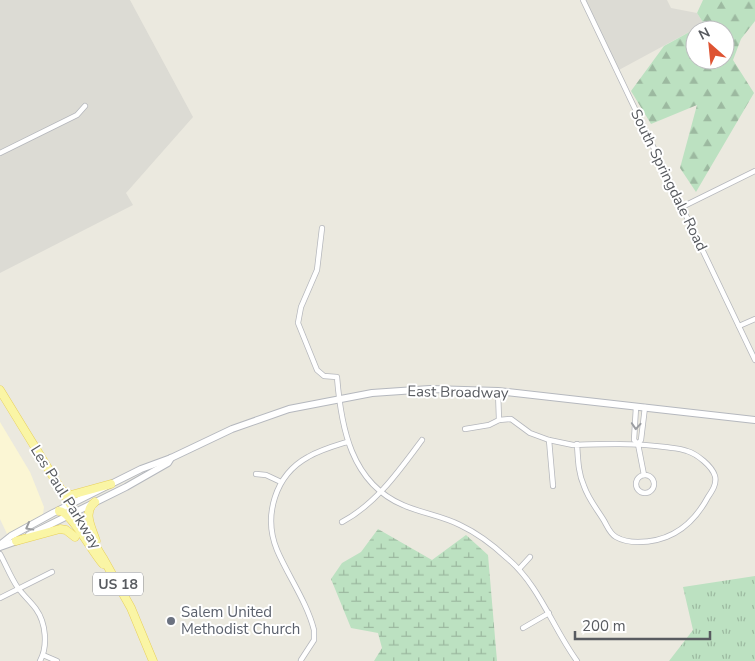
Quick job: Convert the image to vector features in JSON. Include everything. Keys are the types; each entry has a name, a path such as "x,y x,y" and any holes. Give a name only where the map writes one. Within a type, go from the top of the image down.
{"main road":[{"name":"East Broadway","path":"0,546 16,541 111,484 141,469 171,458 223,432 261,417 296,407 375,393 449,389 498,392 755,420"},
{"name":"Les Paul Parkway","path":"0,390 61,489 67,512 100,552 113,574 131,608 153,661"},
{"name":"East Broadway","path":"0,546 12,536 95,502 143,478 168,463 171,458"},
{"path":"61,489 71,495 111,484"},
{"path":"95,502 90,506 88,515 100,552"},
{"path":"67,512 96,556 113,574"},
{"path":"16,541 60,530 66,530 75,536"}],"street":[{"name":"South Springdale Road","path":"583,0 755,360"},
{"path":"0,153 77,115 86,106"},
{"path":"682,207 755,171"},
{"path":"322,228 317,270 298,322 317,370 324,376 337,377 339,400 347,442 361,470 381,491 400,504 461,525 492,545 519,569 530,583 577,661"},
{"path":"738,326 755,319"},
{"path":"465,429 488,425 499,420 498,392"},
{"path":"636,407 634,440 638,444 644,475"},
{"path":"638,444 641,440 645,407"},
{"name":"East Broadway","path":"499,420 511,419 524,430 549,440 577,444 638,444 680,449 689,452 707,465 715,476 712,490 696,516 680,530 657,541 636,542 624,540 616,537 609,531 584,486 579,467 577,444"},
{"path":"342,522 365,508 422,440"},
{"path":"549,440 554,486"},
{"path":"302,660 312,644 315,636 314,630 278,552 272,534 274,498 281,482 292,469 306,458 322,450 347,442"},
{"path":"256,474 266,475 281,482"},
{"path":"644,475 652,477 655,484 653,489 647,493 640,492 636,485 638,478 644,475"},
{"path":"0,554 18,588 36,609 42,621 44,640 40,661"},
{"path":"519,569 530,557"},
{"path":"0,598 52,572"},
{"path":"523,628 549,613"},
{"path":"42,655 57,661"}],"shaded area":[{"path":"0,0 130,0 193,117 126,193 133,205 0,273"},
{"path":"583,0 667,0 671,8 697,13 701,20 685,20 685,34 617,71"},
{"path":"0,422 30,472 44,507 43,514 39,518 7,534 0,519"}],"green space":[{"path":"703,0 755,0 755,21 741,39 735,55 735,20 701,20 697,13"},
{"path":"685,34 685,70 735,70 735,63 754,93 696,192 680,168 697,105 651,124 631,91 664,46"},
{"path":"378,529 432,560 466,535 488,555 497,661 374,661 382,648 378,633 351,628 331,579 342,563 361,552"},
{"path":"755,576 755,661 669,661 693,630 683,587"}],"place":[{"name":"Salem United Methodist Church","path":"171,621"}]}
